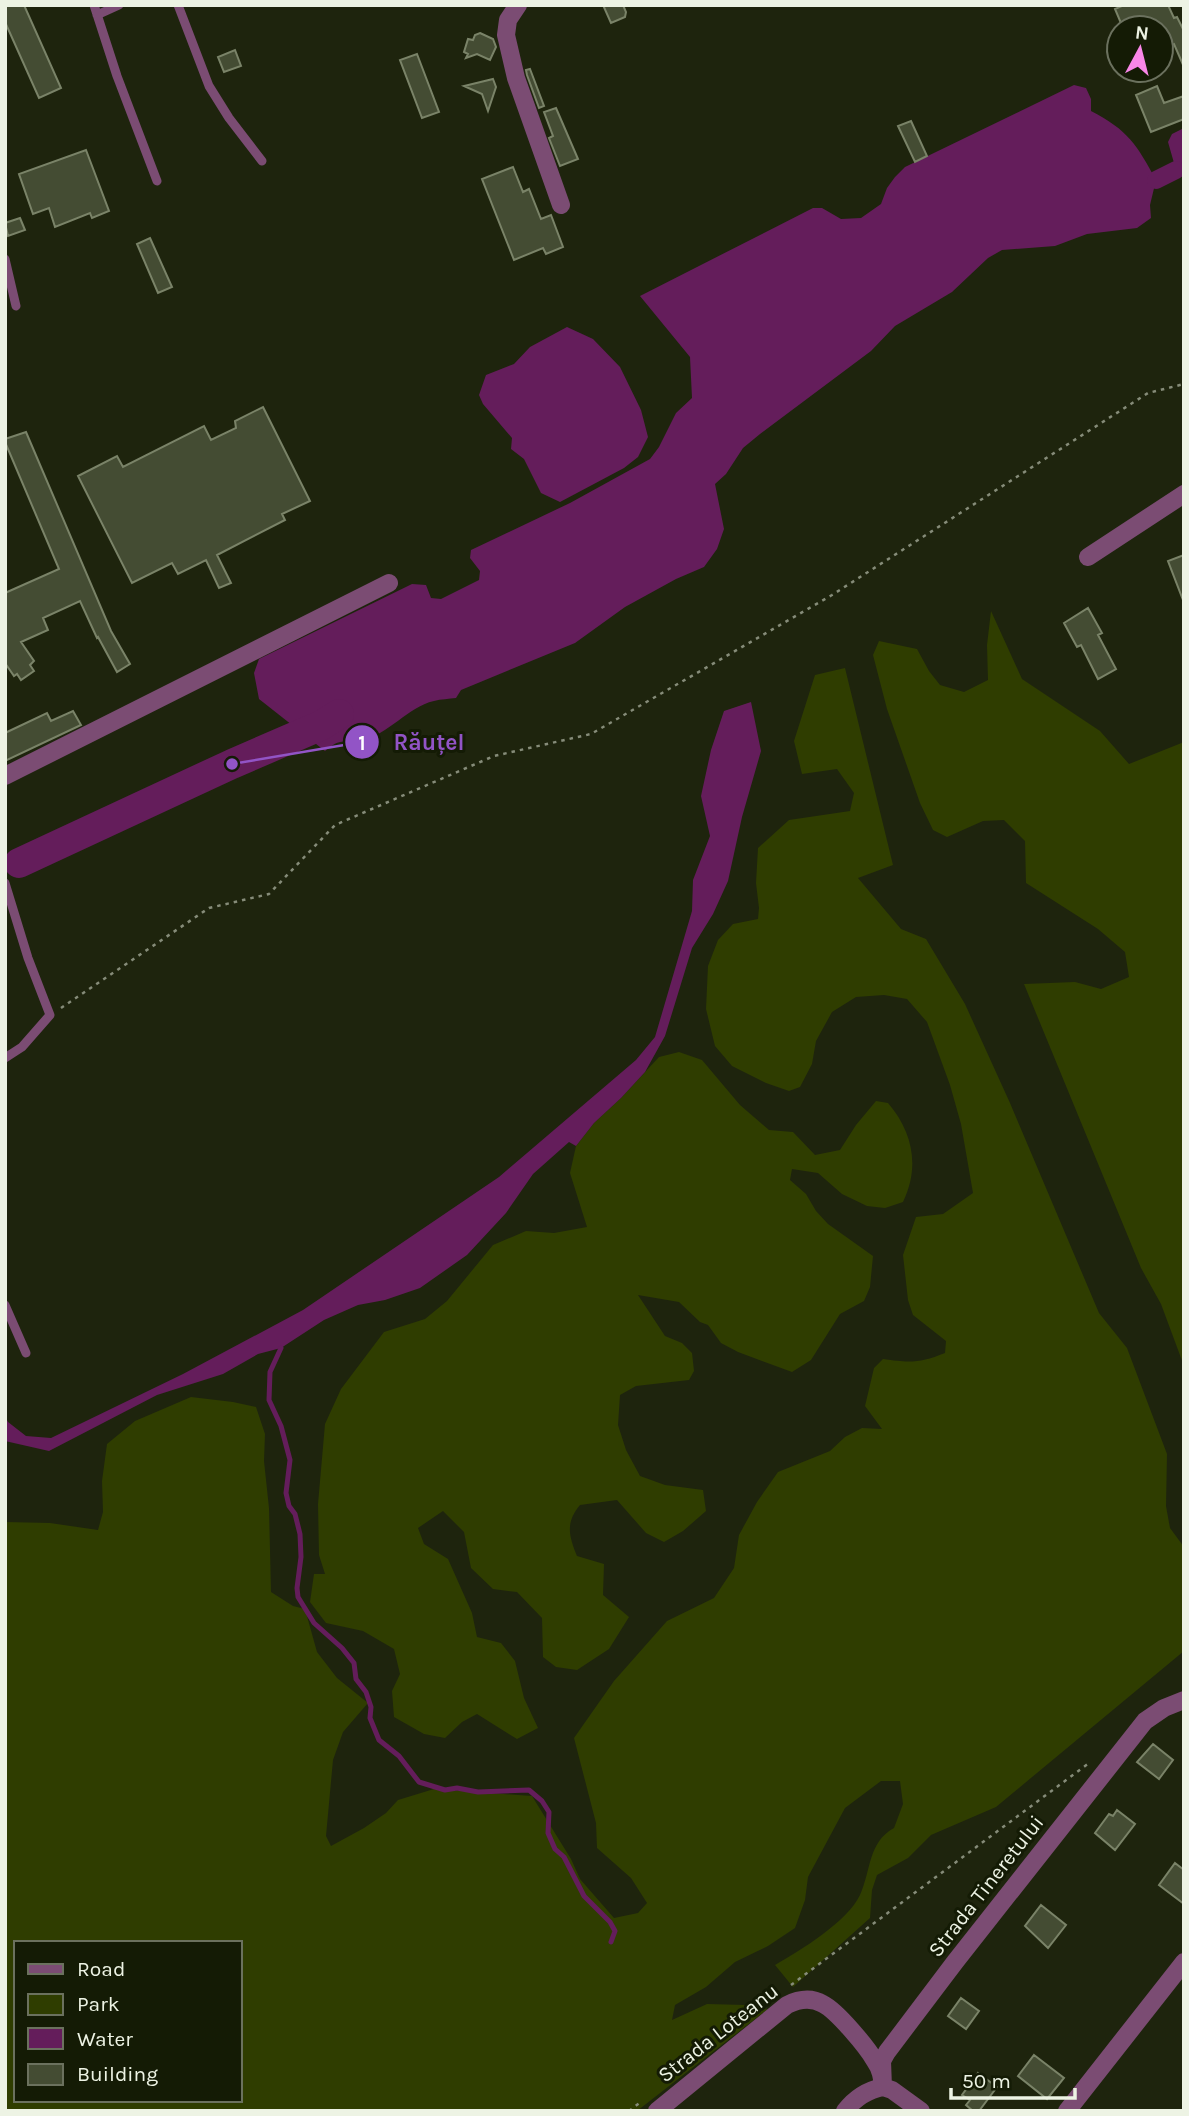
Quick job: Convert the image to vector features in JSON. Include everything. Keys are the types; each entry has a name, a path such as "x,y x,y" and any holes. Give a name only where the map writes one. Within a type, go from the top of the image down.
{"street":[{"path":"518,5 508,20 506,35 516,78 561,205"},
{"path":"1088,557 1184,494"},
{"path":"5,776 389,583"},
{"name":"Strada Tineretului","path":"883,2087 882,2061 887,2052 955,1962 1145,1721 1164,1708 1184,1700"},
{"path":"1067,2111 1184,1962"},
{"name":"Strada Loteanu","path":"654,2102 787,2005 810,1999 834,2012 875,2059 883,2087"},
{"path":"845,2111 863,2094 883,2087 892,2090 920,2111"}],"lane":[{"path":"94,5 117,76 157,181"},
{"path":"97,15 119,5"},
{"path":"178,5 209,86 229,118 262,161"},
{"path":"5,259 16,306"},
{"path":"5,883 28,958 50,1015 22,1047 5,1058"},
{"path":"5,1305 26,1353"}],"path":[{"path":"50,1015 209,908 269,894 335,825 494,756 590,734 832,595 1148,393 1184,384"},
{"path":"789,1987 1092,1760"},
{"path":"629,2111 654,2102"}],"green space":[{"path":"991,611 1022,679 1100,731 1129,764 1184,742 1184,1366 1161,1304 1141,1268 1024,984 1075,982 1101,989 1129,977 1125,952 1098,929 1026,883 1025,841 1004,820 983,821 947,837 933,830 920,803 887,709 873,655 879,641 917,649 940,685 964,692 988,680 987,645"},
{"path":"845,668 893,865 858,878 901,929 926,939 965,1004 1099,1313 1127,1348 1167,1454 1166,1506 1170,1528 1184,1547 1184,1651 996,1807 931,1835 908,1858 877,1875 872,1890 870,1918 793,1987 775,1965 834,1925 854,1905 864,1886 875,1849 879,1841 894,1828 903,1804 900,1781 881,1781 845,1808 808,1877 805,1900 795,1928 768,1946 735,1962 706,1987 675,2005 672,2020 707,2004 746,2005 768,2009 637,2111 5,2111 5,1522 50,1523 98,1530 103,1512 102,1481 107,1444 135,1421 191,1397 256,1407 265,1434 271,1592 293,1606 305,1609 317,1652 337,1678 368,1703 343,1732 333,1760 326,1836 331,1846 386,1813 398,1800 434,1789 532,1796 571,1859 580,1879 614,1918 638,1913 647,1903 631,1878 597,1848 596,1823 574,1738 614,1681 667,1621 714,1598 734,1568 739,1535 778,1472 830,1451 845,1437 862,1428 882,1429 865,1406 874,1368 883,1359 915,1361 945,1353 946,1341 913,1315 908,1300 903,1255 916,1217 943,1214 973,1193 961,1124 950,1085 927,1022 907,999 884,995 856,997 832,1012 816,1041 812,1064 800,1087 789,1091 732,1066 715,1046 706,1009 708,966 718,940 733,924 758,919 758,848 789,820 850,811 854,793 837,769 802,774 794,741 815,675"},
{"path":"679,1052 702,1060 740,1105 769,1130 793,1132 815,1155 840,1150 876,1101 888,1103 903,1126 911,1150 908,1189 903,1202 885,1208 867,1206 842,1194 818,1173 792,1169 790,1180 806,1194 828,1224 873,1256 870,1287 864,1301 840,1314 811,1360 792,1372 721,1343 708,1325 700,1322 679,1302 638,1295 665,1336 682,1343 692,1353 694,1371 689,1380 636,1386 620,1395 618,1425 626,1450 640,1476 665,1485 703,1490 706,1511 683,1531 664,1542 646,1533 617,1500 580,1505 575,1512 570,1530 577,1556 604,1564 603,1595 629,1617 609,1649 577,1670 556,1667 543,1657 542,1618 517,1592 493,1589 471,1568 464,1532 443,1511 418,1528 424,1544 448,1559 472,1613 477,1637 501,1643 515,1661 524,1698 538,1728 517,1739 477,1714 462,1722 445,1738 424,1734 394,1717 392,1691 400,1674 394,1649 363,1631 326,1623 310,1602 314,1574 325,1574 319,1555 318,1504 325,1424 341,1389 384,1332 425,1319 447,1301 493,1245 526,1231 554,1233 587,1227 570,1173 576,1146 594,1123 659,1057"}],"water":[{"path":"1074,85 1086,88 1091,99 1091,111 1123,132 1137,148 1156,180 1150,205 1151,218 1137,228 1087,234 1055,246 1002,250 988,258 952,292 895,326 871,351 743,448 726,474 715,484 724,529 717,549 704,567 625,607 575,643 461,690 456,698 424,704 371,737 338,742 325,751 259,699 254,673 259,659 412,584 426,585 431,598 441,599 479,580 480,571 470,558 471,550 570,503 650,459 676,413 692,398 690,357 640,296 813,208 822,208 841,219 861,218 881,204 887,188 905,167"},
{"path":"1184,128 1184,175 1176,170 1168,142 1172,134"},
{"path":"567,327 593,339 620,367 641,410 648,437 638,457 624,468 560,502 541,493 524,459 511,449 512,438 483,404 479,395 486,375 514,364 530,347"},
{"path":"751,702 761,751 742,817 728,881 713,914 692,948 665,1036 645,1072 594,1123 576,1146 569,1142 533,1174 506,1213 467,1255 420,1288 385,1300 358,1305 324,1320 281,1348 258,1354 223,1374 157,1395 49,1451 5,1441 5,1416 8,1422 26,1436 51,1438 183,1374 303,1310 499,1177 636,1060 655,1037 692,911 693,880 710,836 701,796 711,750 724,711"}],"building":[{"path":"5,5 24,5 61,88 39,98 5,22"},
{"path":"603,5 623,5 625,17 611,23"},
{"path":"1124,5 1168,5 1172,14 1117,14 1115,9"},
{"path":"1177,17 1184,31 1184,67 1175,46"},
{"path":"480,33 493,39 496,47 490,60 477,54 466,58 468,54 464,52 468,39 473,40 475,35"},
{"path":"235,50 241,66 224,72 218,57"},
{"path":"417,54 439,112 422,118 400,60"},
{"path":"530,69 544,106 539,108 527,75 526,70"},
{"path":"493,79 496,87 488,111 482,94 464,86"},
{"path":"1157,86 1164,103 1184,96 1184,119 1151,132 1136,95"},
{"path":"556,108 578,159 560,166 549,138 553,136 544,112"},
{"path":"911,121 927,156 915,162 898,126"},
{"path":"86,150 109,211 92,218 90,213 55,227 49,208 33,214 19,174"},
{"path":"513,167 523,192 529,189 541,219 551,215 563,247 546,254 543,248 514,260 482,179"},
{"path":"20,218 25,230 8,236 5,223"},
{"path":"150,238 172,287 158,293 137,244"},
{"path":"263,407 310,501 282,514 285,520 217,555 231,583 219,588 206,560 178,574 172,563 132,583 78,476 117,456 123,467 204,426 211,440 236,428 235,421"},
{"path":"26,432 111,631 130,664 117,672 80,601 43,618 48,630 21,642 34,661 30,665 34,671 21,680 17,674 14,676 5,663 5,593 59,569 5,442 5,439"},
{"path":"1184,555 1184,600 1183,600 1168,561"},
{"path":"1088,608 1102,633 1098,635 1116,669 1098,679 1081,645 1077,647 1064,623"},
{"path":"73,711 81,725 5,761 5,733 47,713 51,721"},
{"path":"1153,1744 1173,1760 1159,1779 1137,1762"},
{"path":"1117,1810 1135,1824 1115,1850 1095,1833 1109,1814 1113,1816"},
{"path":"1175,1863 1184,1870 1184,1904 1159,1885"},
{"path":"1041,1905 1066,1925 1048,1948 1025,1926"},
{"path":"961,1998 979,2011 966,2029 948,2016"},
{"path":"1034,2055 1064,2078 1047,2099 1018,2076"},
{"path":"978,2073 997,2087 979,2111 973,2111 966,2105 970,2100 962,2095"}],"waterway":[{"path":"1156,180 1176,170"},
{"path":"19,863 322,725 339,714"},
{"path":"281,1348 270,1372 269,1400 281,1426 290,1460 286,1493 300,1534 298,1597 314,1623 342,1648 354,1663 356,1679 366,1692 371,1707 370,1718 379,1740 399,1756 419,1782 445,1790 529,1790 542,1801 549,1812 548,1833 555,1849 564,1857 584,1896 610,1922 615,1931 611,1942"}],"place":[{"name":"Răuțel","path":"232,764"}]}
